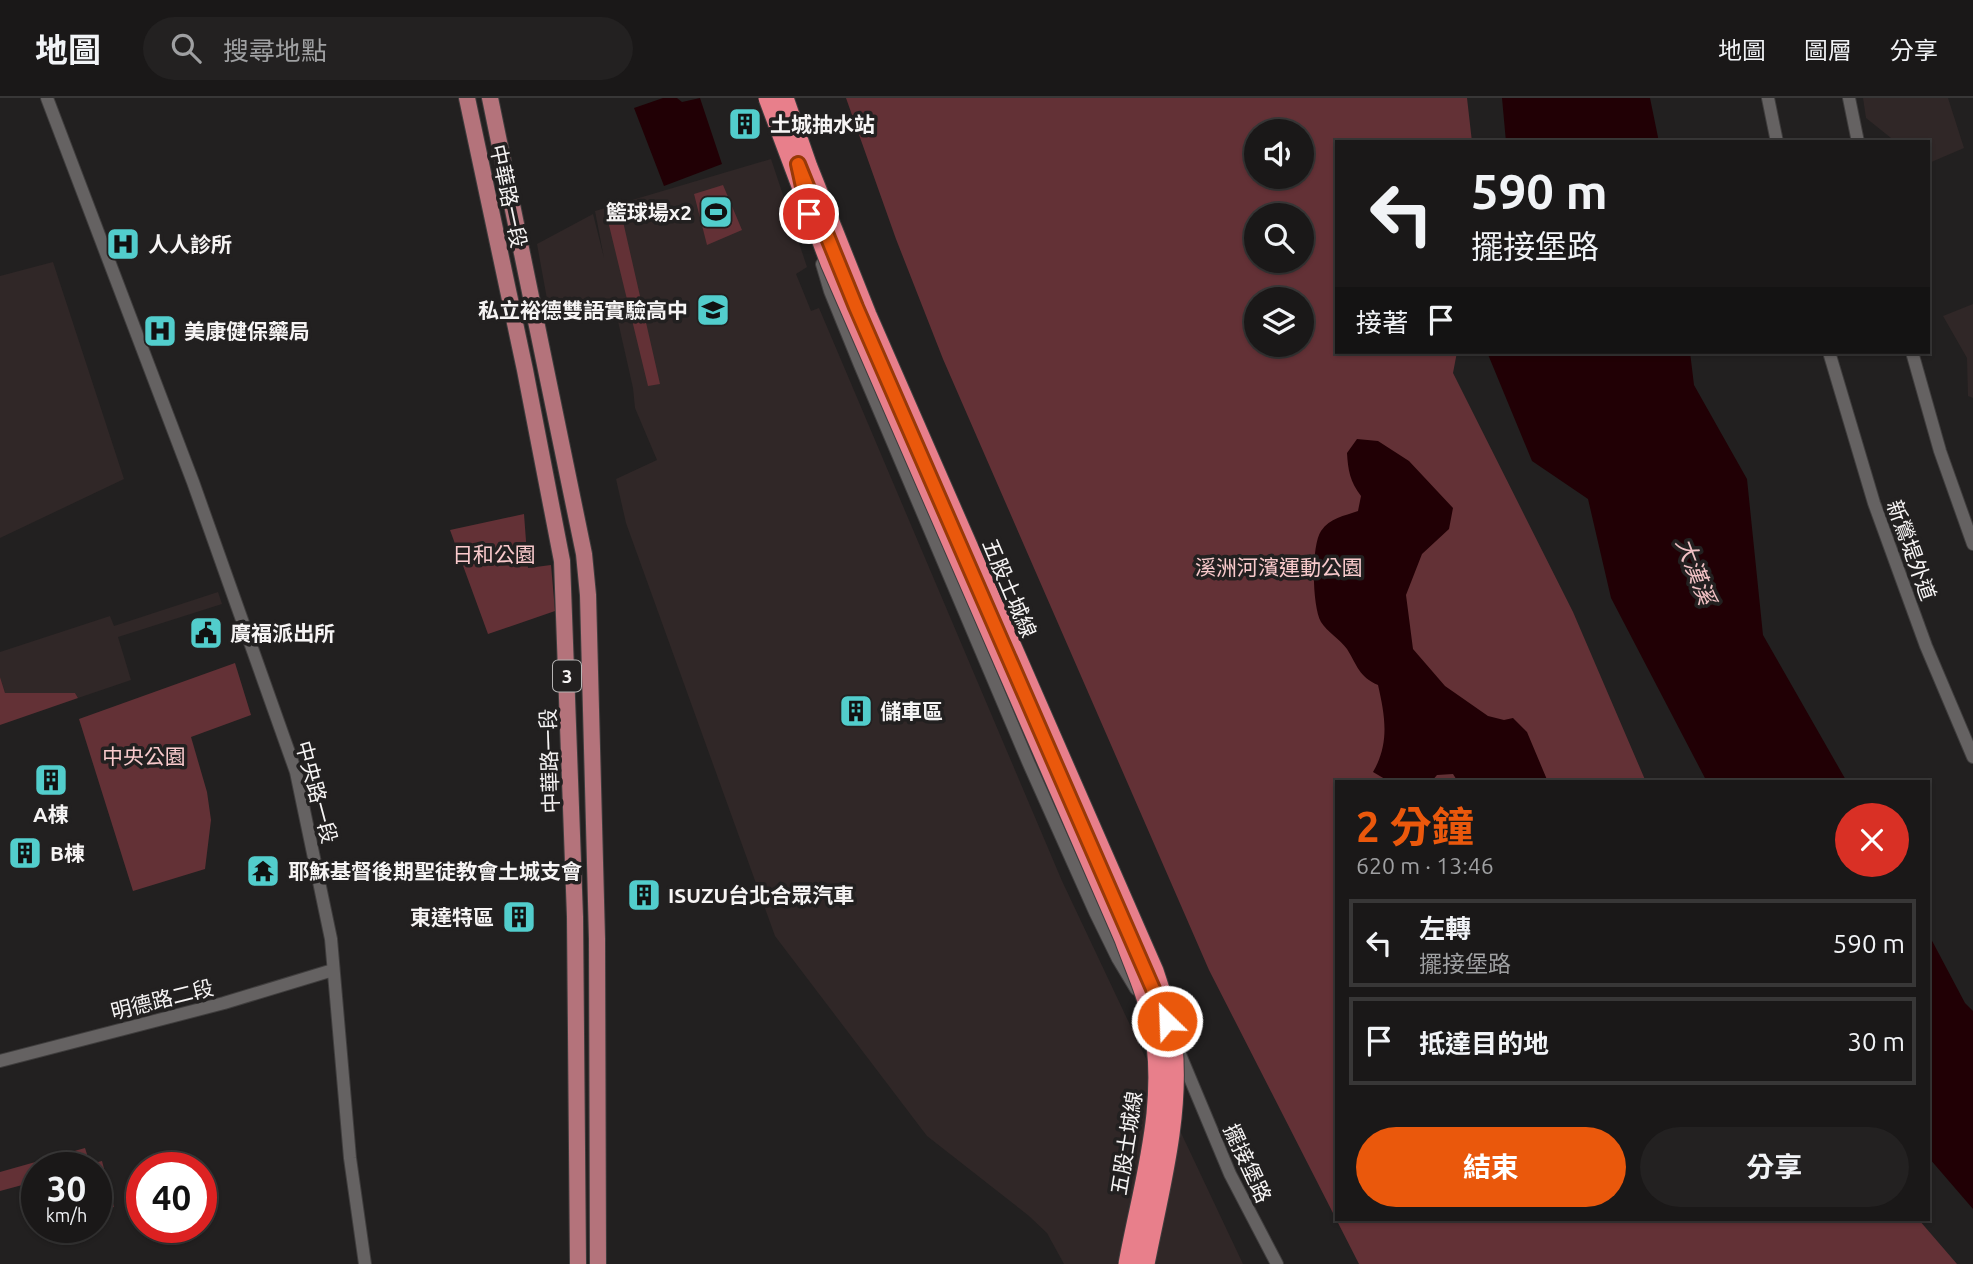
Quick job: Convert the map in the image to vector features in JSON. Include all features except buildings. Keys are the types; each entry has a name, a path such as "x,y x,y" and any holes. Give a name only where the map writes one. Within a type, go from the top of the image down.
{"highway":[{"name":"五股土城線","path":"768,98 830,263 1124,939 1151,1015 1158,1080 1153,1144 1128,1264"},
{"name":"五股土城線","path":"784,98 808,167 867,315 1154,971 1165,1006 1173,1056 1170,1139 1145,1264"}],"main road":[{"name":"中華路一段","path":"467,98 525,370 562,561 575,918 578,1264"},
{"name":"中華路一段","path":"490,98 584,554 588,595 597,939 598,1264"}],"street":[{"name":"中央路一段","path":"47,98 193,482 296,772 331,939 350,1158 365,1264"},
{"name":"擺接堡路","path":"775,98 846,284 1167,1021 1230,1174 1277,1264"},
{"path":"1768,98 1777,140"},
{"path":"1849,98 1858,140"},
{"name":"擺接堡路","path":"798,164 830,291 929,526 1095,912 1118,958 1188,1076"},
{"name":"新鶯堤外道","path":"1830,354 1879,516 1926,646 1973,757"},
{"path":"1913,354 1941,451 1973,544"},
{"path":"929,526 947,518"},
{"name":"明德路二段","path":"0,1061 211,1007 333,970"}],"shaded area":[{"path":"1863,98 1948,98 1964,148 1930,163 1930,140 1894,140 1866,118"},
{"path":"771,159 807,267 796,274 811,311 819,308 1062,881 1243,1264 1064,1264 1047,1233 1029,1216 927,1136 775,936 626,523 616,479 657,460 635,408 615,308 598,312 549,310 537,244 593,214 604,258 595,211"},
{"path":"53,262 124,479 0,538 0,276"},
{"path":"1973,304 1973,398 1968,396 1967,358 1943,316"},
{"path":"218,592 222,604 118,637 131,680 78,698 75,693 5,693 0,677 0,652 110,616 114,626"}],"green space":[{"name":"溪洲河濱運動公園","path":"846,98 1467,98 1472,140 1335,140 1335,354 1457,354 1453,373 1573,612 1645,780 1335,780 1335,1217 1209,970 943,359 896,239"},
{"name":"籃球場x2","path":"723,185 742,230 707,245 694,194"},
{"path":"622,217 660,384 648,386 608,221"},
{"name":"日和公園","path":"524,514 528,568 551,565 555,611 488,634 450,530"},
{"name":"中央公園","path":"235,663 251,715 191,737 207,792 211,820 205,869 133,891 79,719"},
{"path":"0,677 5,693 75,693 78,698 0,725"},
{"path":"85,1148 86,1152 71,1152"},
{"path":"21,1166 21,1185 0,1191 0,1172"},
{"name":"溪洲河濱運動公園","path":"1337,1221 1920,1221 1957,1264 1359,1264"}],"water":[{"path":"663,98 677,98 682,102 700,98 722,164 664,186 634,108"},
{"path":"1502,98 1650,98 1659,140 1506,140"},
{"name":"大漢溪","path":"1488,354 1690,354 1694,385 1747,479 1763,635 1846,780 1706,780 1611,598 1588,499 1532,461"},
{"path":"1357,439 1378,441 1409,461 1453,508 1449,529 1422,554 1406,595 1413,649 1445,686 1488,716 1504,720 1513,718 1527,732 1547,780 1457,780 1453,774 1437,775 1433,780 1387,780 1373,772 1382,751 1385,729 1378,685 1362,674 1347,649 1321,622 1314,590 1314,562 1321,531 1333,520 1358,511 1361,496 1350,476 1347,453"},
{"path":"1930,937 1965,1003 1973,1011 1973,1209 1930,1159"}],"place":[{"name":"土城抽水站","path":"745,124"},
{"name":"籃球場x2","path":"716,212"},
{"name":"人人診所","path":"123,244"},
{"name":"私立裕德雙語實驗高中","path":"713,310"},
{"name":"美康健保藥局","path":"160,331"},
{"name":"廣福派出所","path":"206,633"},
{"name":"儲車區","path":"856,711"},
{"name":"A棟","path":"51,780"},
{"name":"B棟","path":"25,853"},
{"name":"耶穌基督後期聖徒教會土城支會","path":"263,871"},
{"name":"ISUZU台北合眾汽車","path":"644,895"},
{"name":"東達特區","path":"519,917"}],"route":[{"path":"809,214 798,164 966,564 1167,1021"}]}
